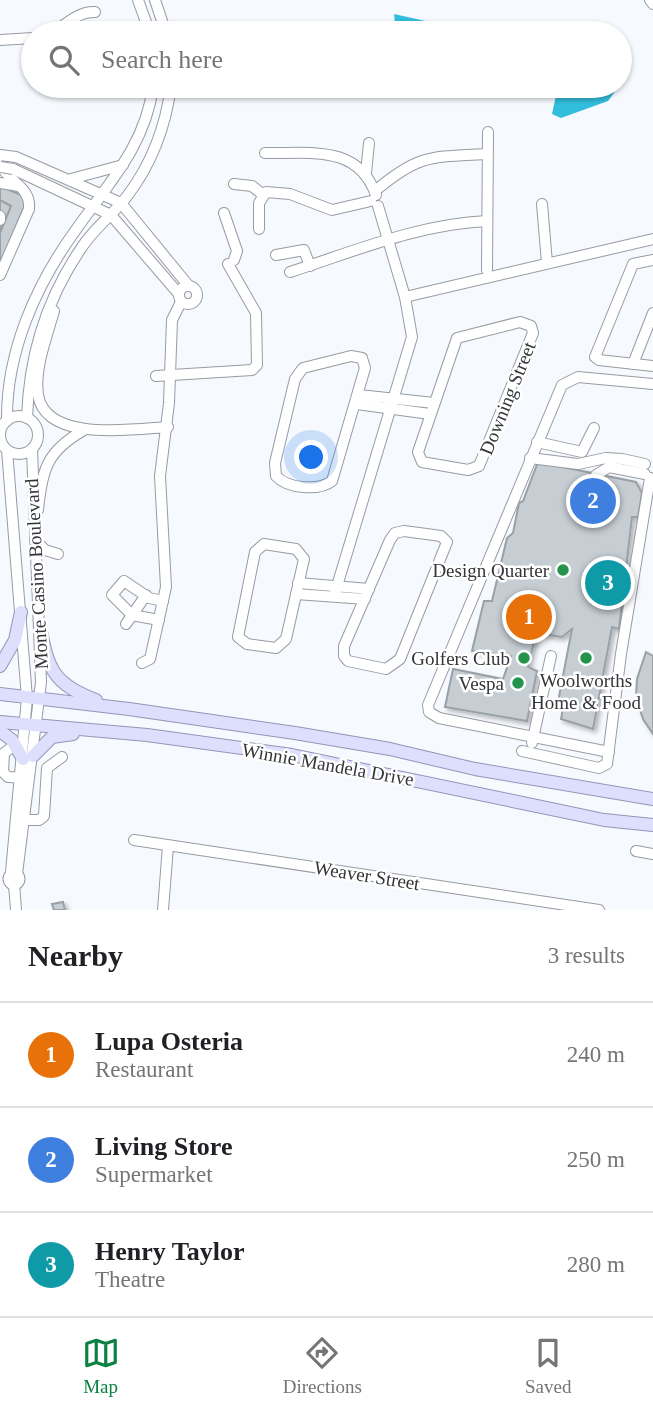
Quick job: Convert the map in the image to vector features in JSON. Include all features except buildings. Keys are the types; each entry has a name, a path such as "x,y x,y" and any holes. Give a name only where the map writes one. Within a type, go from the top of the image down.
{"main road":[{"path":"0,666 15,640 21,612"},
{"path":"40,626 51,670 66,687 129,709"},
{"name":"Winnie Mandela Drive","path":"0,694 129,709 390,749 475,769 653,799"},
{"name":"Winnie Mandela Drive","path":"0,722 94,729 292,755 604,820 653,825"},
{"path":"0,731 28,758 52,737 94,729"}],"street":[{"path":"138,0 146,21"},
{"path":"155,0 162,21"},
{"path":"71,21 86,12 95,12"},
{"path":"0,40 21,39"},
{"path":"3,426 18,416 27,418 37,431 32,449 18,454 4,447 3,426 18,343 32,305 55,260 124,165 144,127 150,98"},
{"path":"27,418 33,353 47,310 82,247 121,203 143,170 160,135 168,98"},
{"path":"487,270 488,132"},
{"path":"366,173 369,143"},
{"path":"264,153 341,158 361,167 366,173 405,298 412,337 335,591"},
{"path":"262,194 269,191 290,194 332,210 375,198 411,164 440,157 486,154"},
{"path":"0,155 16,157 121,203 195,285 196,300 190,304 180,297 111,215 95,205 13,169 0,166"},
{"path":"68,179 124,165"},
{"path":"0,166 5,174 28,194 29,209 0,275"},
{"path":"0,183 19,186"},
{"path":"234,184 252,186 262,194"},
{"path":"259,229 258,210 262,194"},
{"path":"542,204 547,263"},
{"path":"156,376 252,370 257,365 256,313 231,262 237,251 224,213"},
{"path":"290,272 440,225 487,222"},
{"path":"405,298 653,239"},
{"path":"276,255 304,250 310,265"},
{"path":"653,260 633,264 595,355 599,360 653,366"},
{"path":"61,285 44,349 37,392 47,412 84,430 168,427"},
{"path":"142,663 149,659 167,573 160,476 168,427 166,321 180,297 195,285"},
{"path":"633,364 653,313"},
{"name":"Downing Street","path":"520,322 531,326 533,333 477,468 468,470 426,464 420,460 418,452 432,409 457,338 520,322"},
{"path":"358,356 364,362 365,368 358,399 332,481 317,488 279,480 275,463 299,372 331,360 358,356"},
{"path":"609,752 439,718 429,712 428,705 562,385 572,377 653,384"},
{"path":"358,399 432,409"},
{"path":"537,442 582,452 594,428"},
{"path":"37,578 44,561 58,554 45,550 34,539 43,472 49,457 84,430"},
{"name":"Monte Casino Boulevard","path":"4,447 33,698"},
{"name":"Monte Casino Boulevard","path":"32,449 40,626 33,698"},
{"path":"530,458 578,464 606,458 622,459 649,471"},
{"path":"0,464 12,498"},
{"path":"596,475 609,467 649,471"},
{"path":"551,656 534,736 526,752 599,768 607,764 649,471"},
{"path":"404,531 445,538 446,550 400,659 391,668 352,663 344,656 344,646 367,594 395,533 404,531"},
{"path":"259,545 282,545 300,552 304,559 298,588 286,639 281,646 254,646 239,640 238,626 259,545"},
{"path":"129,620 112,595 124,581 146,595 163,601"},
{"path":"298,588 367,594"},
{"path":"129,620 146,595"},
{"path":"129,620 159,620"},
{"path":"16,910 9,879 26,778 33,698"},
{"path":"15,745 4,753 3,772 8,777 26,778"},
{"path":"25,820 39,820 44,816 47,768 62,757"},
{"path":"9,879 25,820 22,806"},
{"name":"Weaver Street","path":"134,840 599,910"},
{"path":"163,910 168,846"},
{"path":"636,851 653,854"}],"water":[{"path":"394,14 426,21 395,21"},
{"path":"555,98 610,98 561,118 552,114"}],"place":[{"name":"Living Store","path":"593,501"},
{"name":"Design Quarter","path":"563,570"},
{"name":"Henry Taylor","path":"608,583"},
{"name":"Lupa Osteria","path":"529,617"},
{"name":"Golfers Club","path":"524,658"},
{"name":"Woolworths Home & Food","path":"586,658"},
{"name":"Vespa","path":"518,683"}]}
